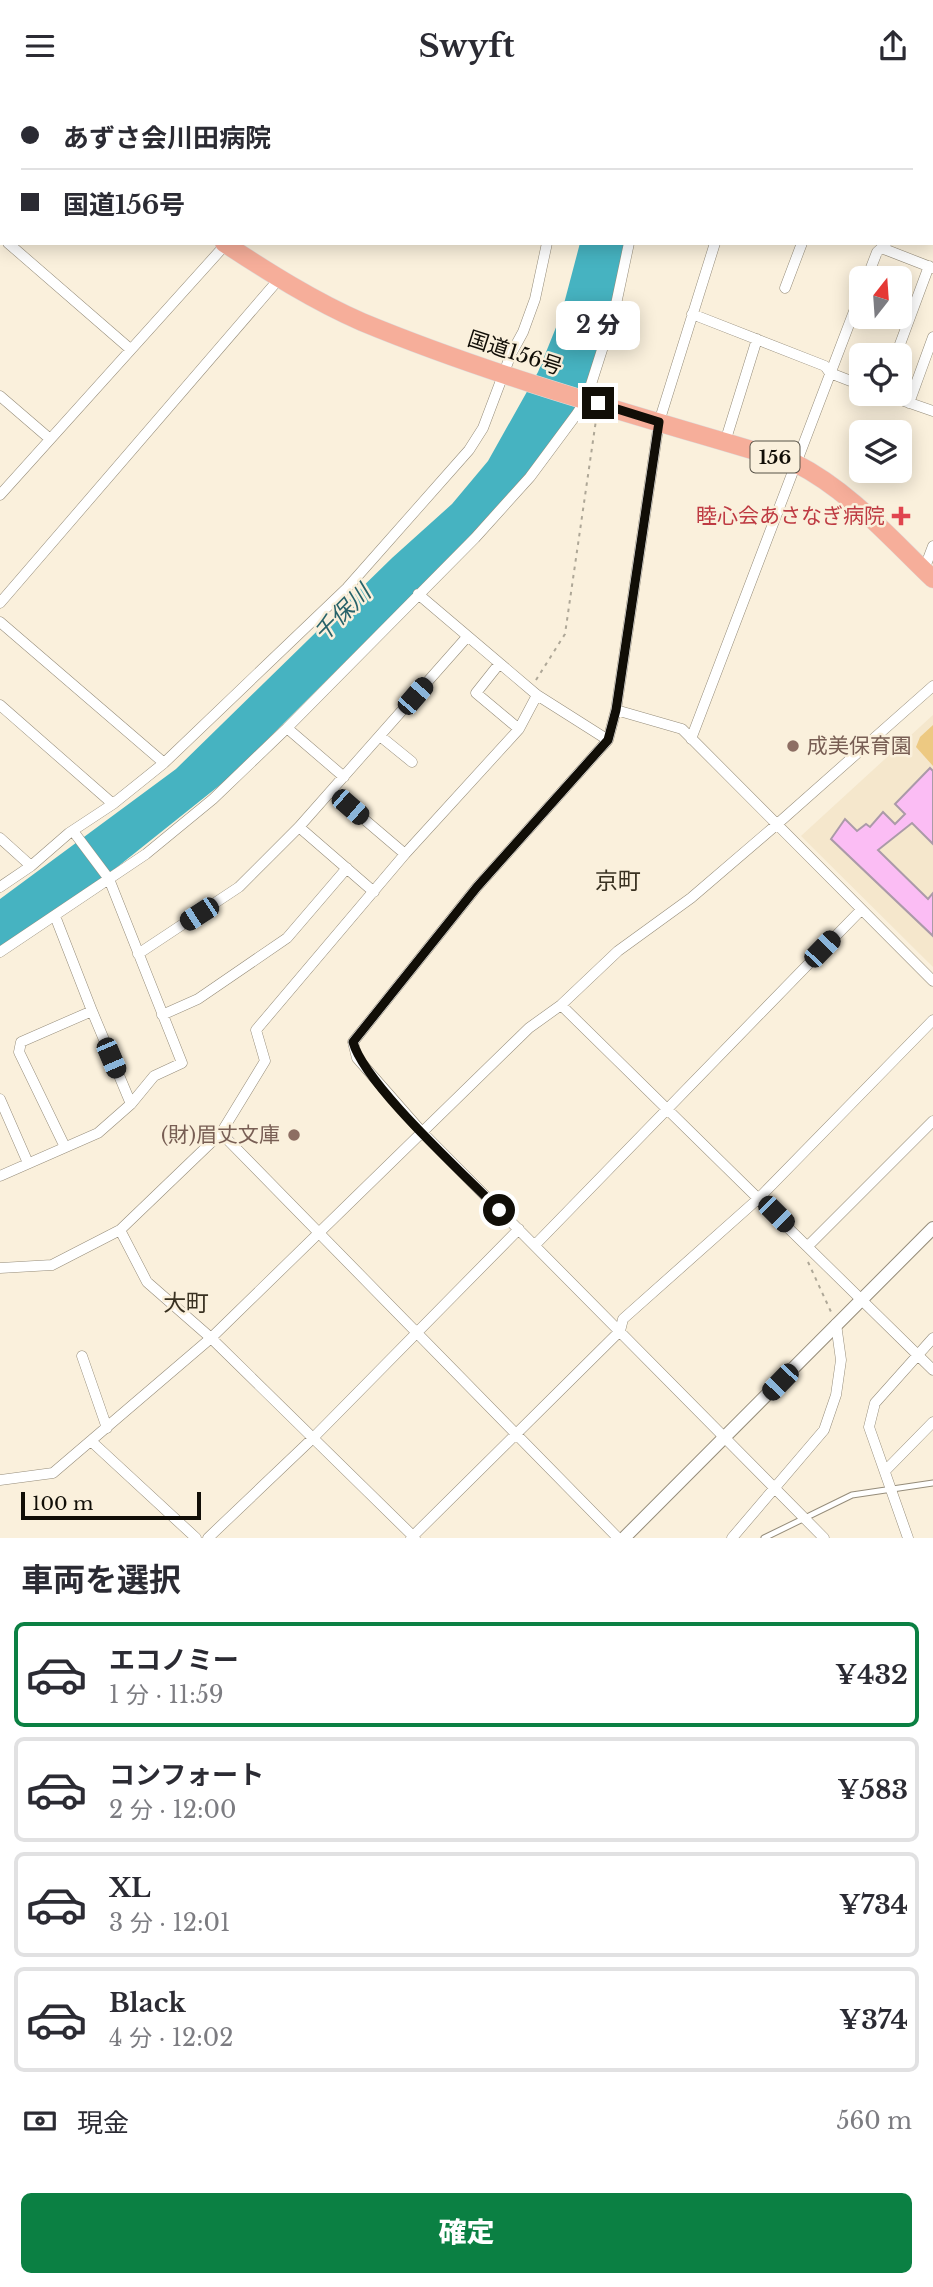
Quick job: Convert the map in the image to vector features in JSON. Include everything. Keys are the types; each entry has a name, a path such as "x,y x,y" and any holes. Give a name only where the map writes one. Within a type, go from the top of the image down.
{"highway":[{"name":"国道156号","path":"227,245 279,279 360,321 511,377 795,463 824,478 851,499 929,574"}],"street":[{"path":"10,245 129,348"},
{"path":"0,495 222,245"},
{"path":"0,887 76,835 164,763 346,588 449,474 483,428 511,377 535,299 547,245"},
{"path":"0,952 146,854 213,799 287,728 530,477 589,401 615,309 629,245"},
{"path":"714,245 659,422 616,710 608,740 477,887 353,1042 357,1058 421,1131 620,1331 723,1440 824,1538"},
{"path":"785,288 801,245"},
{"path":"872,266 877,253 885,246 931,267 901,343"},
{"path":"0,603 279,279"},
{"path":"692,314 825,366 830,373 849,380"},
{"path":"691,739 849,324"},
{"path":"912,395 933,337"},
{"path":"725,442 757,339"},
{"path":"0,395 50,439"},
{"path":"912,404 933,411"},
{"path":"929,574 933,547"},
{"path":"418,594 533,692 608,740"},
{"path":"0,622 164,763"},
{"path":"138,954 239,887 299,827 467,637"},
{"path":"499,664 476,693 519,729"},
{"path":"0,1480 53,1473 107,1428 211,1338 529,1028 561,1005 618,951 691,898 775,827 933,686"},
{"path":"0,1268 52,1265 120,1230 221,1133 265,1061 256,1030 405,855 519,729 533,692"},
{"path":"0,705 113,804"},
{"path":"616,710 682,729 775,827 933,981"},
{"path":"287,728 344,777"},
{"path":"380,736 412,762"},
{"path":"331,791 405,855"},
{"path":"299,827 374,892"},
{"path":"0,1176 97,1133 131,1104 154,1076 181,1063 108,878 76,835"},
{"path":"0,838 31,866"},
{"path":"162,1015 198,999 287,938 347,868"},
{"path":"535,1245 861,909"},
{"path":"55,916 131,1104"},
{"path":"561,1005 933,1370"},
{"path":"65,1147 19,1052 22,1042 92,1011"},
{"path":"120,1230 147,1282 211,1338 413,1537 620,1331 623,1319 759,1198 933,1020"},
{"path":"0,1099 28,1163"},
{"path":"808,1247 933,1121"},
{"path":"221,1133 618,1538"},
{"path":"208,1538 313,1438 519,1229"},
{"path":"624,1538 933,1229"},
{"path":"732,1538 824,1430 836,1395 841,1360 836,1325"},
{"path":"908,1538 869,1427 875,1403 933,1338"},
{"path":"82,1356 107,1428"},
{"path":"885,1471 933,1422"},
{"path":"91,1441 196,1538"}],"lane":[{"path":"764,1538 852,1495 933,1483"}],"path":[{"path":"533,692 565,634 589,401"},
{"path":"808,1247 806,1254 809,1268 836,1325"}],"shaded area":[{"path":"933,715 933,967 801,836"},
{"path":"933,725 933,766 916,747 920,737"}],"water":[{"name":"千保川","path":"579,245 625,245 612,312 585,396 525,478 479,528 230,777 116,868 0,947 0,899 176,769 392,558 452,504 488,461 538,372 561,315"}],"building":[{"path":"930,768 933,771 933,844 912,823 878,850 928,899 933,893 933,936 831,839 845,819 857,831 866,824 870,827 883,812 895,824 905,814 895,804"}],"place":[{"name":"睦心会あさなぎ病院","path":"901,516"},
{"name":"成美保育園","path":"793,746"},
{"name":"(財)眉丈文庫","path":"294,1135"}],"district":[{"name":"京町","path":"618,881"},
{"name":"大町","path":"186,1303"}],"route":[{"path":"499,1210 421,1131 357,1058 353,1042 477,887 608,740 616,710 659,422 598,403"}]}
